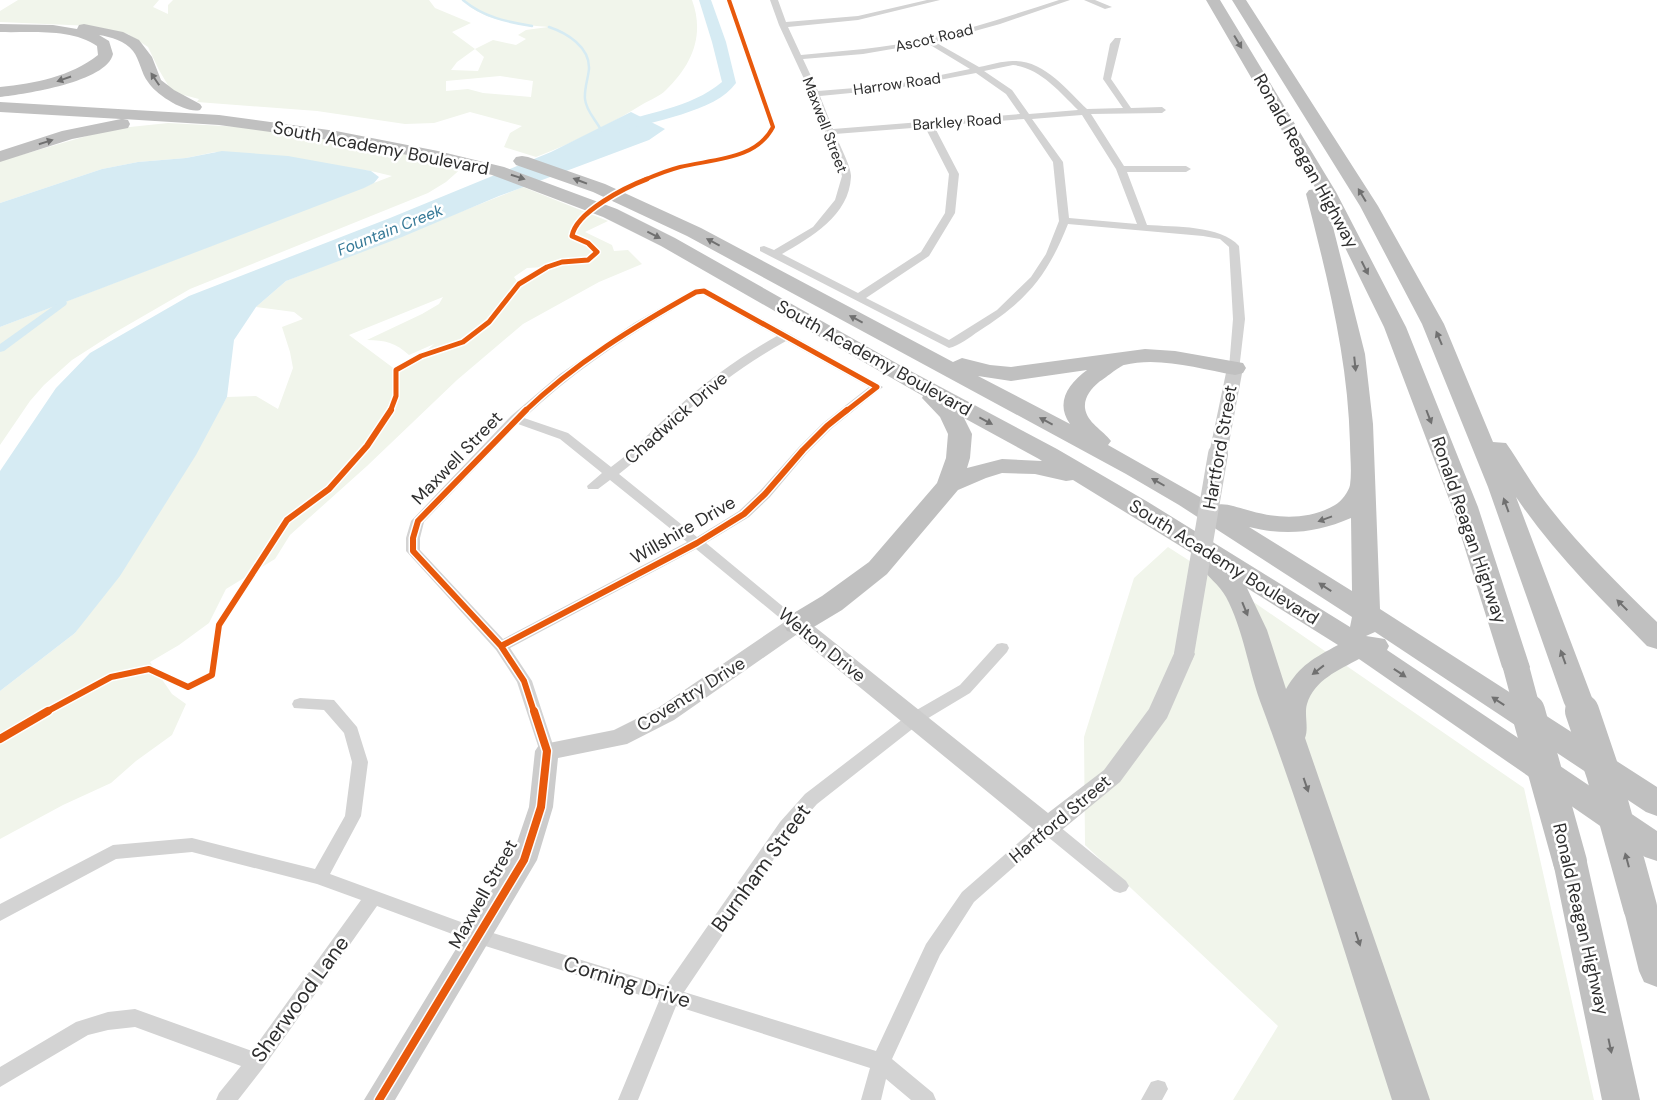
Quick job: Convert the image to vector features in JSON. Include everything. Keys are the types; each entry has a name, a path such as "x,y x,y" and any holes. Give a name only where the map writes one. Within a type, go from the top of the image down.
{"highway":[{"name":"Ronald Reagan Highway","path":"1213,0 1285,119 1308,164 1327,192 1395,327 1465,507 1516,667 1570,862 1621,1100"},
{"name":"Ronald Reagan Highway","path":"1239,0 1368,206 1432,324 1500,487 1579,703 1603,773 1657,970"},
{"path":"0,26 72,32 96,38 103,43 106,50 106,56 96,65 82,72 46,84 0,94"},
{"path":"0,26 89,29 128,39 144,54 154,80 166,92 194,107"},
{"name":"South Academy Boulevard","path":"0,94 284,114 368,126"},
{"name":"South Academy Boulevard","path":"0,107 219,120 336,136 471,164 617,206 694,232 1135,468 1366,613 1657,803"},
{"path":"0,157 60,138 112,126 169,120 219,120"},
{"name":"South Academy Boulevard","path":"487,151 561,174 617,206 668,242 897,373 1048,454 1139,508 1360,646 1657,848"},
{"path":"1308,164 1309,174 1334,264 1354,354 1361,424 1361,489 1366,613 1360,646"},
{"path":"885,334 968,367 990,372 1011,374 1036,372 1145,356 1175,358 1235,368"},
{"path":"1123,359 1094,374 1082,383 1076,394 1074,404 1080,424 1135,468"},
{"path":"1450,366 1476,404 1514,475 1533,503 1603,586 1657,639"},
{"path":"797,624 832,603 878,568 949,485 958,458 960,434 950,414 930,395 897,373"},
{"path":"949,485 983,470 1013,466 1032,466 1068,474 1139,508"},
{"path":"1188,500 1248,520 1276,525 1305,525 1328,519 1347,509 1361,489"},
{"path":"1179,534 1229,580 1240,598 1253,630 1274,698 1290,739 1412,1100"},
{"path":"1290,739 1292,704 1305,681 1320,668 1360,646 1383,646 1401,650 1446,667"}],"street":[{"name":"Maxwell Street","path":"774,0 783,25 815,94 847,176 840,201 817,229 775,254"},
{"path":"783,25 858,18 936,0"},
{"name":"Ascot Road","path":"799,57 880,49 928,41 966,32 1066,0"},
{"path":"1088,0 1108,6"},
{"path":"1118,40 1114,44 1107,79 1128,110"},
{"path":"764,249 950,345 1001,312 1035,279 1052,254 1064,221 1058,162 1009,92 979,71 928,41"},
{"name":"Harrow Road","path":"815,94 892,87 1013,63 1026,64 1050,78 1084,112 1121,170 1144,228"},
{"name":"Barkley Road","path":"830,132 1084,112 1162,110"},
{"path":"858,298 924,254 950,213 954,174 928,124"},
{"path":"1121,170 1186,169"},
{"name":"Hartford Street","path":"871,1100 882,1062 933,950 968,897 1048,827 1112,776 1159,712 1184,654 1218,454 1235,368 1239,319 1234,246 1223,237 1203,233 1064,221"},
{"name":"Maxwell Street","path":"379,1100 524,860 541,807 547,751 524,681 501,646 413,551 413,538 418,521 515,420 588,358 630,329 696,292 704,291 786,336"},
{"name":"Willshire Drive","path":"501,646 696,543 744,514 765,494 803,450 827,426 877,388 786,336"},
{"name":"Chadwick Drive","path":"593,486 633,457 681,410 725,375 754,354 786,336"},
{"name":"Welton Drive","path":"515,420 564,436 1120,886"},
{"name":"Coventry Drive","path":"547,751 619,738 666,714 797,624"},
{"name":"Burnham Street","path":"628,1100 670,996 786,827 812,799 914,719 965,689 1002,648"},
{"path":"300,704 328,704 351,731 360,762 352,816 319,877"},
{"name":"Corning Drive","path":"0,914 113,852 192,846 319,877 478,936 882,1062 926,1100"},
{"name":"Sherwood Lane","path":"226,1100 256,1062 373,897"},
{"path":"0,1078 82,1028 108,1021 135,1018 256,1062"}],"shaded area":[{"path":"18,0 159,0 153,7 168,14 168,5 173,0 429,0 435,8 471,23 452,32 475,49 493,40 516,45 526,39 518,35 526,30 548,27 503,21 480,13 464,0 692,0 697,25 694,49 689,60 664,92 591,133 536,157 504,147 510,133 522,126 470,112 434,123 405,124 317,111 197,102 199,99 172,92 148,47 128,34 92,26 0,22 0,11","holes":["475,49 484,57 478,71 451,70 457,62","500,76 533,81 531,97 483,93 468,89 446,91 446,81"]},
{"path":"168,123 260,128 338,138 464,166 446,182 428,193 190,289 114,333 72,360 44,385 30,401 0,445 0,327 392,176 371,171 215,152 186,158 138,162 102,169 0,203 0,161 111,129"},
{"path":"523,187 608,221 585,232 612,245 614,251 628,250 642,264 599,282 523,324 457,380 367,466 290,535 275,559 226,589 209,623 179,645 150,662 172,694 186,704 172,735 136,761 111,783 63,805 0,839 0,691 75,633 164,505 227,397 256,396 278,409 293,368 282,327 303,319 294,312 256,307 286,281","holes":["546,267 519,284 514,277 527,268","443,297 439,304 422,314 367,340 390,343 409,355 434,344 421,356 396,370 349,335"]},
{"path":"1168,547 1255,603 1524,788 1594,1100 1233,1100 1278,1026 1085,845 1084,737 1134,578"}],"water":[{"path":"631,112 665,129 649,140 499,196 402,237 286,281 256,307 234,340 227,397 196,455 120,576 75,633 0,691 0,471 56,388 90,353 189,296 390,218 551,152"},
{"path":"222,151 288,156 371,171 379,177 374,183 364,188 0,327 0,203 102,169 138,162 186,158"}],"waterway":[{"path":"463,0 487,15 532,26"},
{"name":"Fountain Creek","path":"613,130 706,99 719,92 729,83 719,42 705,0"},
{"path":"549,27 570,37 586,54 589,69 585,99 589,111 601,130"},
{"path":"0,349 62,303"}],"cycle path":[{"path":"0,739 61,703 111,677 149,669 188,687 212,675 219,625 287,520 329,489 367,446 389,415 396,396 396,370 421,356 463,342 489,322 519,284 547,267 562,262 588,260 597,252 588,243 572,236 572,232 581,220 610,198 632,185 655,175 679,167 718,160 746,152 768,137 773,127 729,0"},
{"path":"379,1100 524,860 541,807 547,751 524,681 501,646 413,551 413,538 418,521 497,438 547,391 582,363 619,338 696,292 704,291 877,387 827,426 803,450 765,494 744,514 697,543 501,646"}]}
